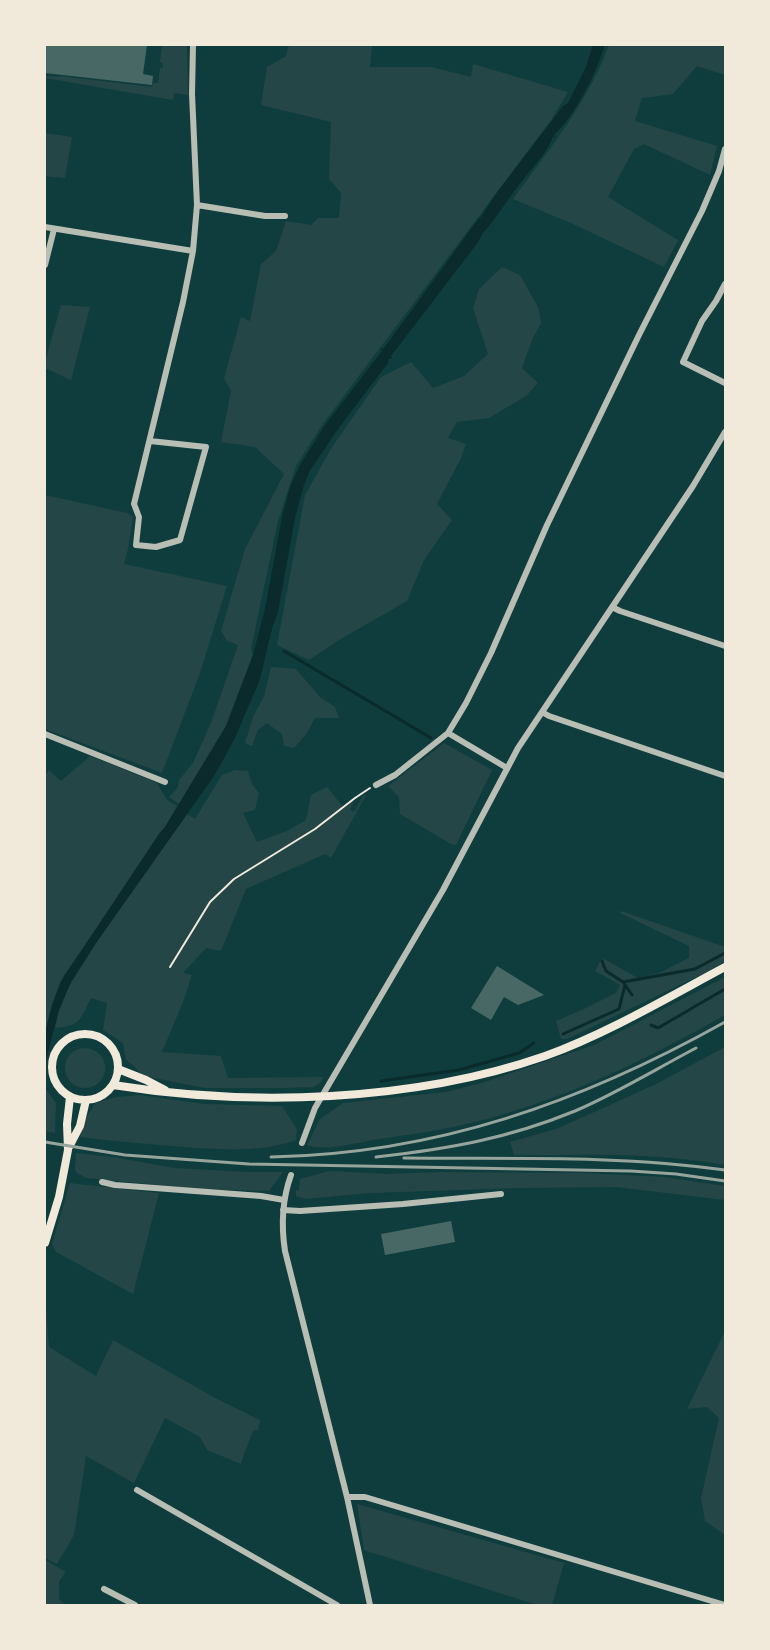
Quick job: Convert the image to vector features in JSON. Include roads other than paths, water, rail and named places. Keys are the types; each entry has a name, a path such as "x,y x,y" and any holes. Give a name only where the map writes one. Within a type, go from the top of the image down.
{"main road":[{"path":"113,1085 144,1090 244,1097 380,1092 463,1079 532,1060 588,1038 725,968"},
{"path":"80,1034 98,1036 109,1044 116,1055 118,1069 113,1085 102,1096 86,1100 70,1097 57,1085 49,1072 49,1055 69,1038 80,1034"},
{"path":"118,1069 165,1090"},
{"path":"45,1243 59,1197 68,1150 67,1124 70,1097"},
{"path":"68,1150 80,1126 86,1100"}],"street":[{"path":"150,441 206,447 180,540 156,547 136,545 139,517 134,504 183,302 193,251 197,205 192,94 193,45"},
{"path":"376,785 395,775 448,733 466,703 547,525 702,211 725,150"},
{"path":"197,205 265,216 285,216"},
{"path":"45,227 193,251"},
{"path":"45,265 54,229"},
{"path":"725,284 702,321 682,362 725,383"},
{"path":"302,1143 311,1116 443,890 507,768 700,475 725,432"},
{"path":"612,607 725,645"},
{"path":"542,712 725,776"},
{"path":"448,733 507,768"},
{"path":"45,734 165,782"},
{"path":"291,1175 283,1210 282,1227 285,1251 347,1497 370,1605"},
{"path":"102,1182 284,1200"},
{"path":"283,1210 403,1204 501,1194"},
{"path":"137,1490 337,1605"},
{"path":"347,1497 365,1497 725,1605"},
{"path":"104,1589 135,1605"}],"waterway":[{"path":"284,651 431,738"},
{"path":"623,982 695,969 725,953"},
{"path":"602,961 606,971 623,982 632,995"},
{"path":"563,1034 619,1009 625,985"},
{"path":"651,1025 658,1028 725,989"},
{"path":"381,1081 459,1070 519,1053 534,1043"}],"railway":[{"path":"271,1157 332,1154 391,1146 449,1134 506,1118 562,1099 617,1076 725,1022"},
{"path":"376,1157 477,1142 550,1121 606,1097 696,1048"},
{"path":"45,1142 125,1155 249,1164 631,1171 725,1181"},
{"path":"404,1158 605,1160 725,1170"}]}
